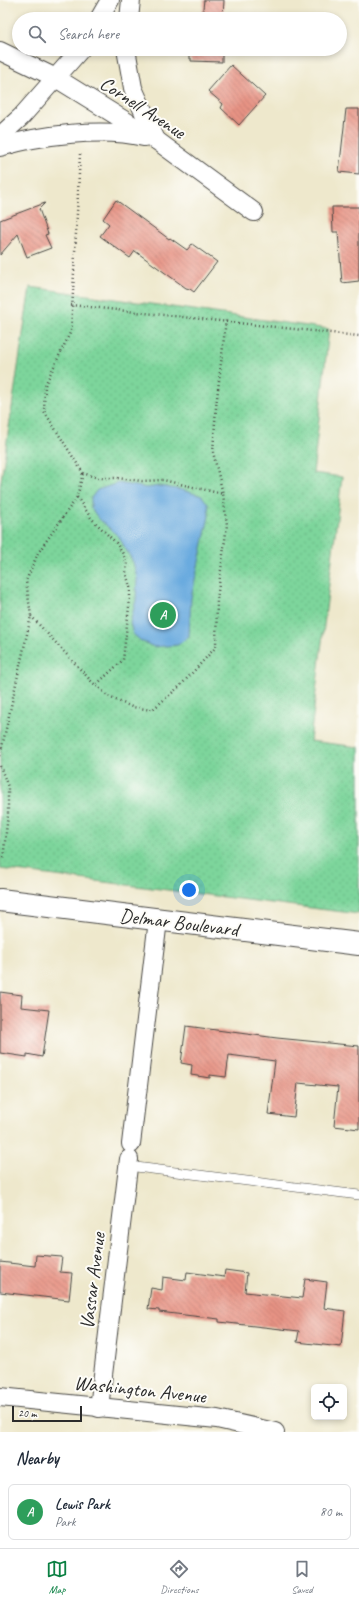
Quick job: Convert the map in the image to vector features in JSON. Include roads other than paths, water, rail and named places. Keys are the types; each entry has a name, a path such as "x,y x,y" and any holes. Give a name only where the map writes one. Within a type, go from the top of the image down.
{"main road":[{"name":"Delmar Boulevard","path":"0,900 359,944"}],"street":[{"path":"103,12 110,0"},
{"path":"129,12 130,0"},
{"name":"Cornell Avenue","path":"0,50 56,78 156,140 254,212"},
{"path":"0,136 21,117 75,56"},
{"path":"127,56 134,88 156,140"},
{"path":"0,147 26,140 105,132 129,133 156,140"},
{"name":"Vassar Avenue","path":"99,1408 158,920"},
{"name":"Washington Avenue","path":"0,1397 217,1419 276,1432"}],"lane":[{"path":"129,1156 359,1195"}],"water":[{"path":"118,483 147,488 159,486 182,490 202,496 208,504 209,516 191,598 189,636 178,645 154,647 141,641 133,634 130,623 136,600 137,578 133,562 119,537 98,518 91,508 91,498 97,490"}],"place":[{"name":"Lewis Park","path":"163,615"}]}
